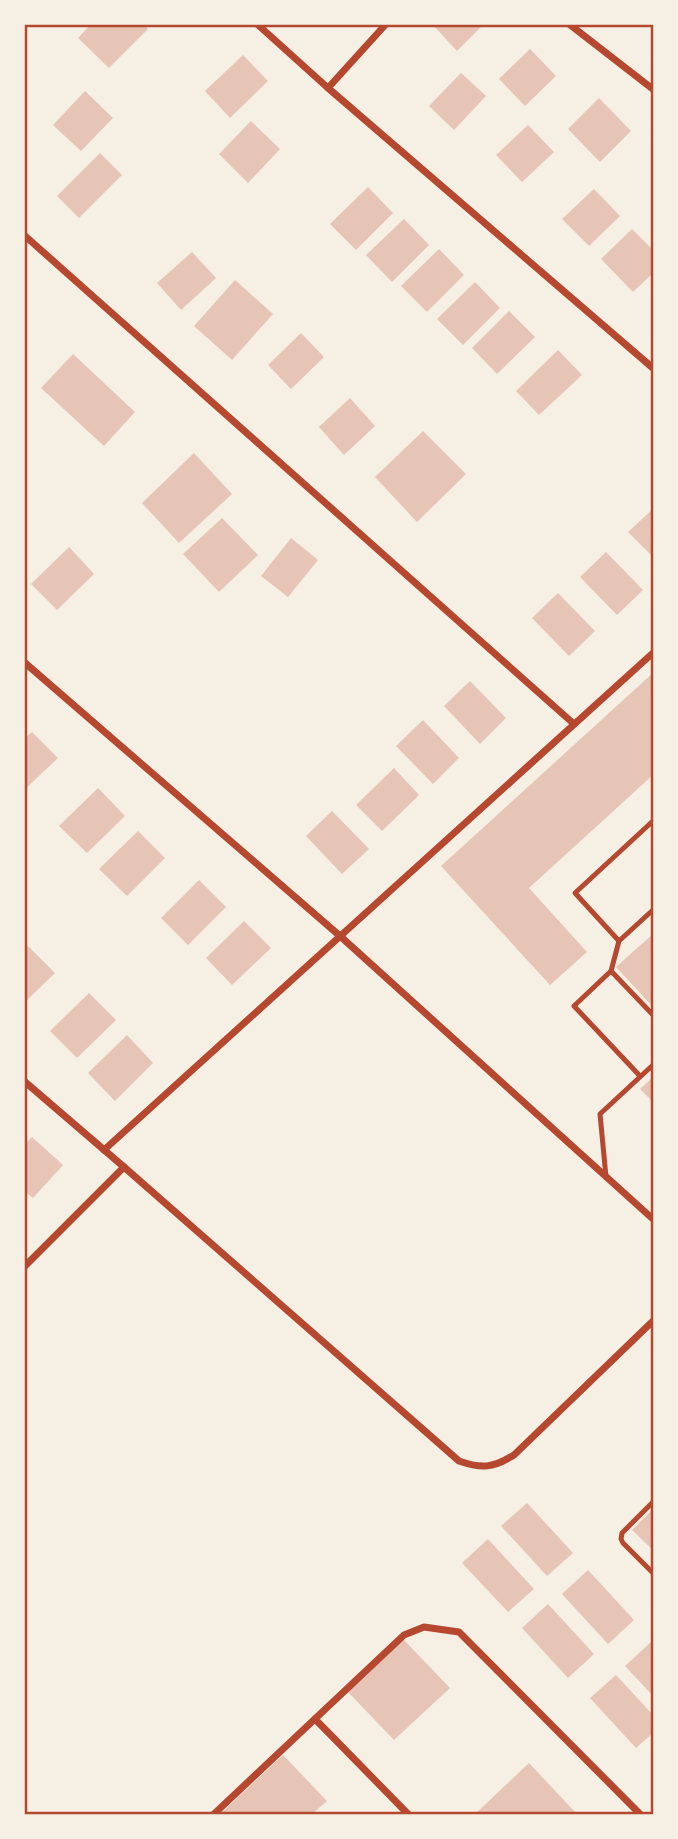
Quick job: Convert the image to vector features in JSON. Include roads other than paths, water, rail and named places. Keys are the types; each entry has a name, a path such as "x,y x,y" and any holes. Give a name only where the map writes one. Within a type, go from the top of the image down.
{"street":[{"path":"257,24 653,369"},
{"path":"328,88 386,24"},
{"path":"569,24 653,90"},
{"path":"24,235 574,724"},
{"path":"104,1150 653,652"},
{"path":"24,662 340,936 653,1220"},
{"path":"24,1081 459,1461 486,1467 499,1464 514,1455 653,1320"},
{"path":"24,1267 124,1167"},
{"path":"214,1815 404,1635 424,1627 459,1632 640,1815"},
{"path":"315,1719 408,1815"}],"lane":[{"path":"619,941 575,893 653,820"},
{"path":"640,1076 574,1006 611,971 619,941 653,909"},
{"path":"611,971 653,1016"},
{"path":"606,1177 600,1114 653,1064"},
{"path":"653,1501 622,1534 621,1539 653,1574"}]}
